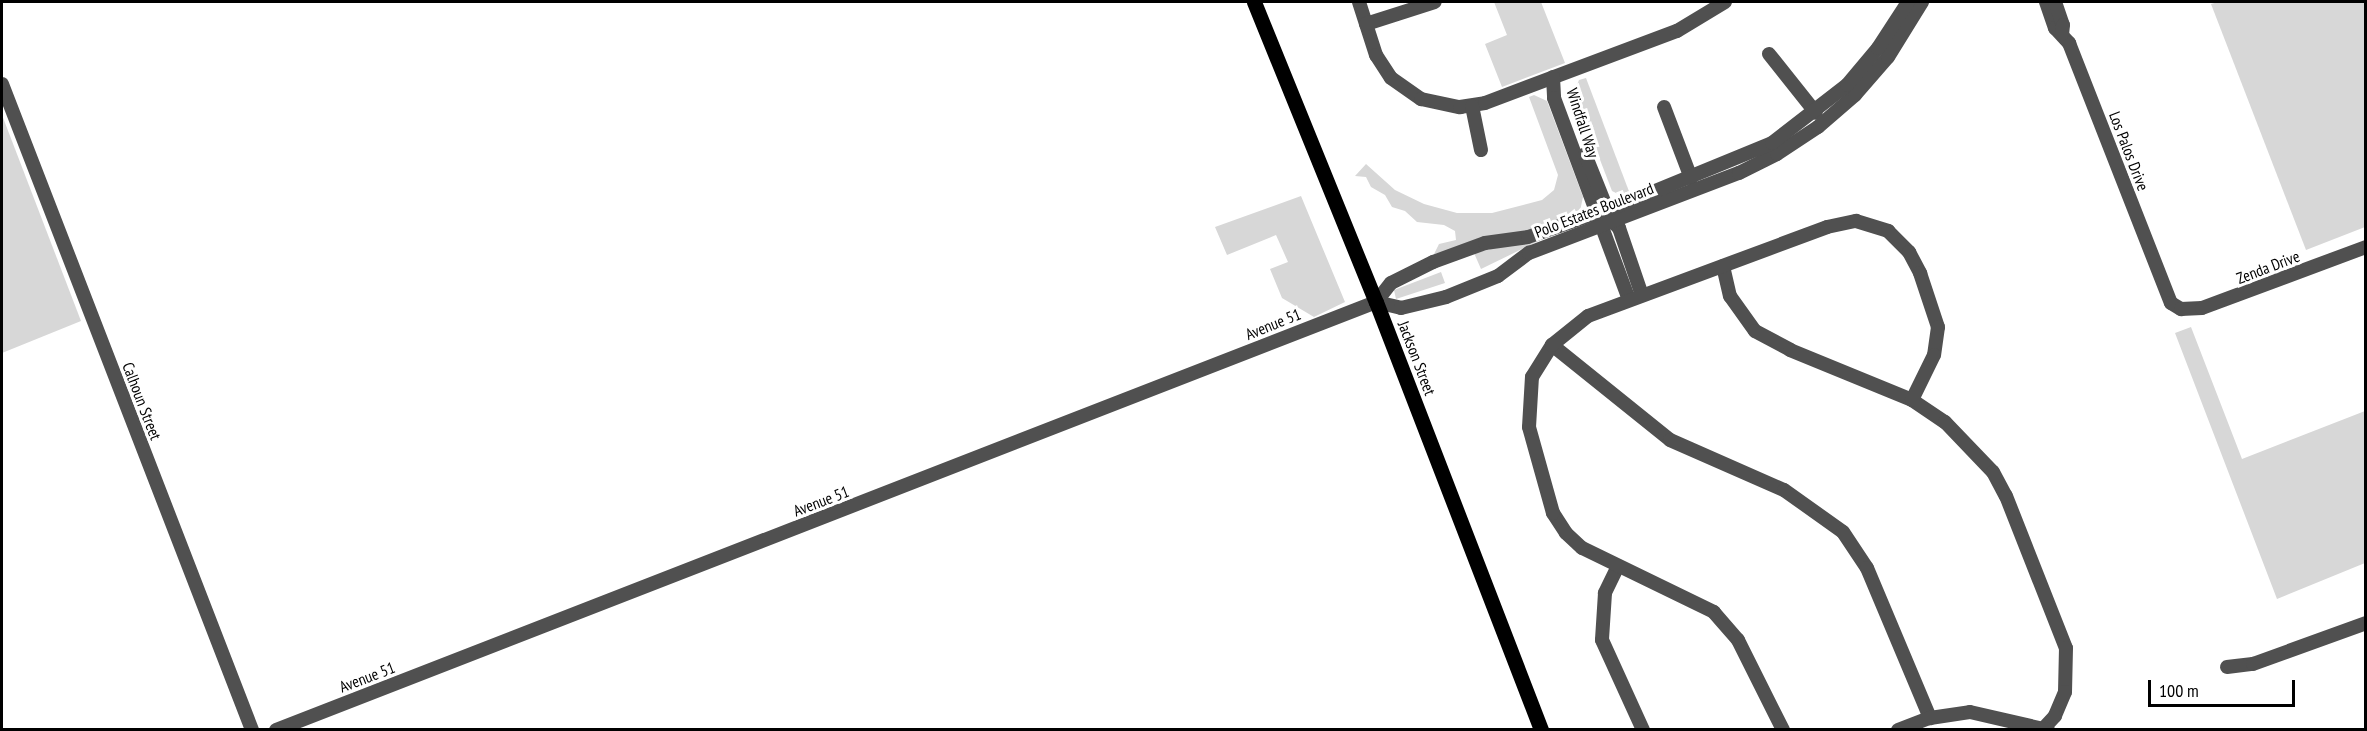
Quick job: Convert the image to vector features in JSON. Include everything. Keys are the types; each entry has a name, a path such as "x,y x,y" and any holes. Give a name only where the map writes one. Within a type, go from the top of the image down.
{"main road":[{"name":"Jackson Street","path":"1254,2 1376,302 1541,729"}],"street":[{"path":"1359,2 1376,55 1401,88 1434,104 1472,106 1677,31 1725,2"},
{"path":"1366,24 1435,2"},
{"name":"Polo Estates Boulevard","path":"1908,2 1864,66 1816,113 1772,143 1691,178 1605,217 1529,252 1498,276 1446,297 1401,308 1376,302 1391,283 1432,262 1485,243 1528,237 1605,217 1739,173 1818,127 1855,94 1888,57 1922,2"},
{"path":"2046,2 2055,28 2062,34"},
{"name":"Los Palos Drive","path":"2055,2 2064,25 2062,34 2069,43 2166,294 2181,309"},
{"path":"1769,54 1816,113"},
{"name":"Windfall Way","path":"1553,77 1554,98 1605,217 1636,298"},
{"name":"Calhoun Street","path":"2,84 252,729"},
{"path":"1472,106 1481,150"},
{"path":"1664,107 1691,178"},
{"path":"1783,729 1738,640 1714,612 1582,548 1566,533 1553,513 1537,466 1527,403 1532,377 1552,345 1579,322 1636,298 1842,223 1871,223 1888,231 1909,252 1920,273 1938,327 1934,355 1912,400"},
{"name":"Zenda Drive","path":"2181,309 2191,311 2213,304 2366,247"},
{"path":"1723,266 1730,296 1755,331 1790,350 1912,400 1945,422 1977,453 2010,506 2066,648 2065,692 2055,716 2046,729 1970,712 1930,718 1898,729"},
{"name":"Avenue 51","path":"276,729 1376,302"},
{"path":"1552,345 1670,440 1784,490 1843,532 1867,568 1930,718"},
{"path":"1618,566 1605,593 1602,640 1643,729"},
{"path":"2227,667 2253,664 2366,623"}],"shaded area":[{"path":"1494,2 1541,2 1565,63 1502,87 1485,44 1507,35"},
{"path":"2218,2 2365,2 2365,227 2306,250 2211,4"},
{"path":"1586,78 1630,194 1624,197 1612,191 1574,92 1579,80"},
{"path":"1534,95 1547,101 1583,197 1580,211 1530,230 1434,254 1439,244 1456,240 1455,231 1444,225 1417,222 1405,211 1392,207 1385,195 1371,187 1366,177 1355,176 1366,164 1395,190 1424,204 1457,213 1492,213 1542,200 1554,190 1558,175 1529,97"},
{"path":"2,115 81,321 2,353"},
{"path":"1301,196 1345,302 1314,317 1282,298 1270,269 1288,262 1276,235 1227,255 1215,227"},
{"path":"1555,233 1481,269 1474,253"},
{"path":"1441,272 1445,283 1396,299 1394,290"},
{"path":"2191,327 2242,459 2365,411 2365,563 2277,599 2175,333"}]}
